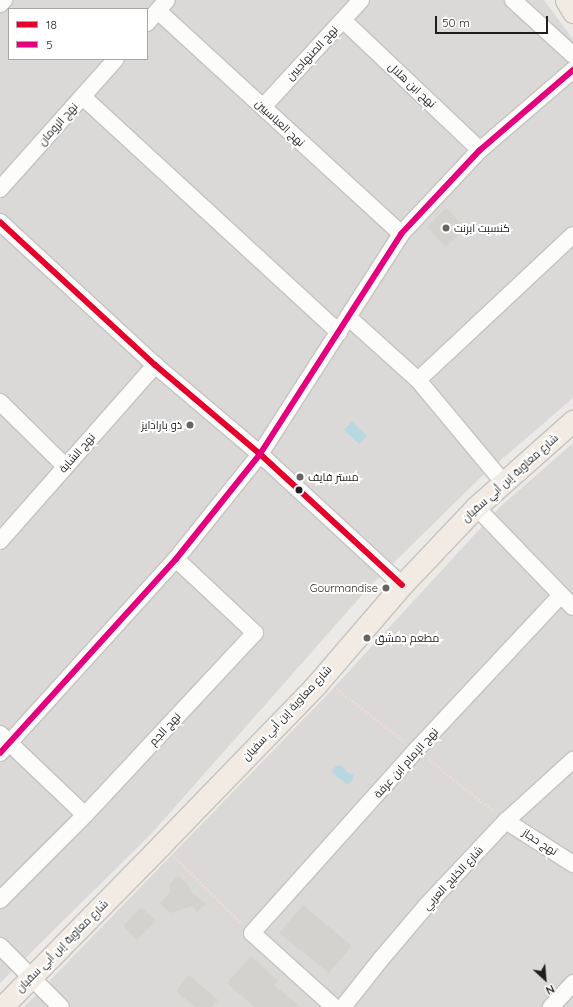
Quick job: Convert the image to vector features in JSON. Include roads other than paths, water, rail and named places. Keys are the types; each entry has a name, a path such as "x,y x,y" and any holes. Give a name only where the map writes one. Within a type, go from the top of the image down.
{"main road":[{"path":"566,0 573,12"},
{"name":"شارع معاوية إبن أبي سفيان","path":"2,1007 162,844 322,677 402,585 476,507 573,421"}],"street":[{"path":"0,4 4,0"},
{"name":"نهج الصنهاجيين","path":"263,107 361,0"},
{"path":"514,0 573,55"},
{"path":"148,22 163,5"},
{"name":"نهج العباسيين","path":"163,5 263,107 401,234"},
{"name":"نهج ابن هلال","path":"343,20 480,150"},
{"name":"نهج الرومان","path":"0,189 115,60"},
{"path":"85,815 3,743 176,559 260,454 401,234 480,150 573,70"},
{"path":"83,97 339,332"},
{"path":"0,222 155,365 260,454 402,585"},
{"path":"418,380 573,235"},
{"path":"348,317 418,380 503,482"},
{"name":"نهج الشابة","path":"0,541 155,365"},
{"path":"0,402 65,466"},
{"path":"476,507 568,599"},
{"name":"نهج الجم","path":"0,900 85,815 255,633 176,559"},
{"name":"نهج الإمام ابن عرفة","path":"334,1007 252,933 416,750 568,599"},
{"name":"شارع الخليج العربي","path":"343,1007 380,959 427,905 506,821 573,760"},
{"name":"نهج حجاز","path":"506,821 573,864"},
{"path":"0,946 61,1007"},
{"path":"551,1007 573,983"}],"water":[{"path":"352,421 367,436 359,444 344,430"},
{"path":"341,765 348,773 353,774 354,779 347,784 332,772 336,766"}],"place":[{"name":"كنسبت ابرنت","path":"446,228"},
{"name":"ذو بارادايز","path":"190,425"},
{"name":"مستر فايف","path":"300,477"},
{"name":"Gourmandise","path":"386,588"},
{"name":"مطعم دمشق","path":"367,638"}]}
